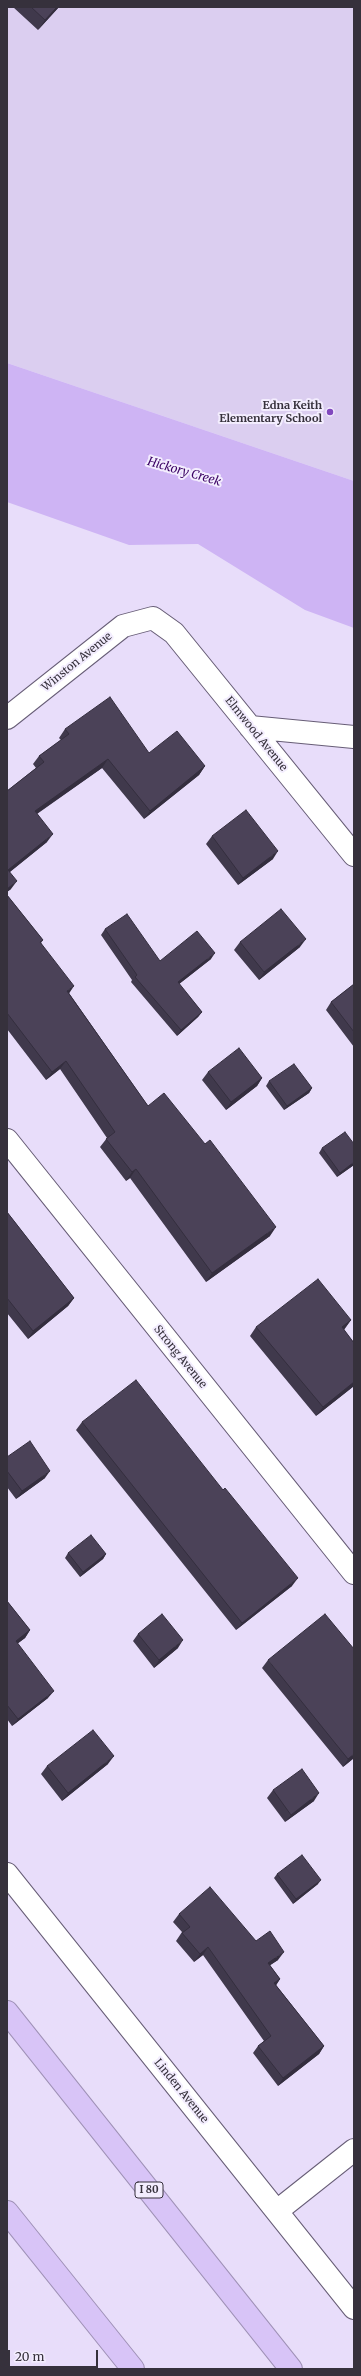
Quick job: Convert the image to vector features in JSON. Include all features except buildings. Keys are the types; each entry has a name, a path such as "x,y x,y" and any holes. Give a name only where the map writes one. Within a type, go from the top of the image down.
{"highway":[{"name":"I 80","path":"7,2012 291,2369"},
{"path":"7,2212 133,2369"}],"street":[{"name":"Winston Avenue","path":"7,718 123,626 153,618"},
{"name":"Elmwood Avenue","path":"153,618 174,633 354,855"},
{"path":"250,727 354,737"},
{"name":"Strong Avenue","path":"7,1140 354,1573"},
{"name":"Linden Avenue","path":"7,1874 354,2308"},
{"path":"277,2211 354,2150"}],"shaded area":[{"path":"7,7 354,7 354,481 7,363"}],"water":[{"name":"Hickory Creek","path":"7,363 354,481 354,628 305,610 198,544 129,545 7,502"}],"place":[{"name":"Edna Keith Elementary School","path":"330,412"}]}
